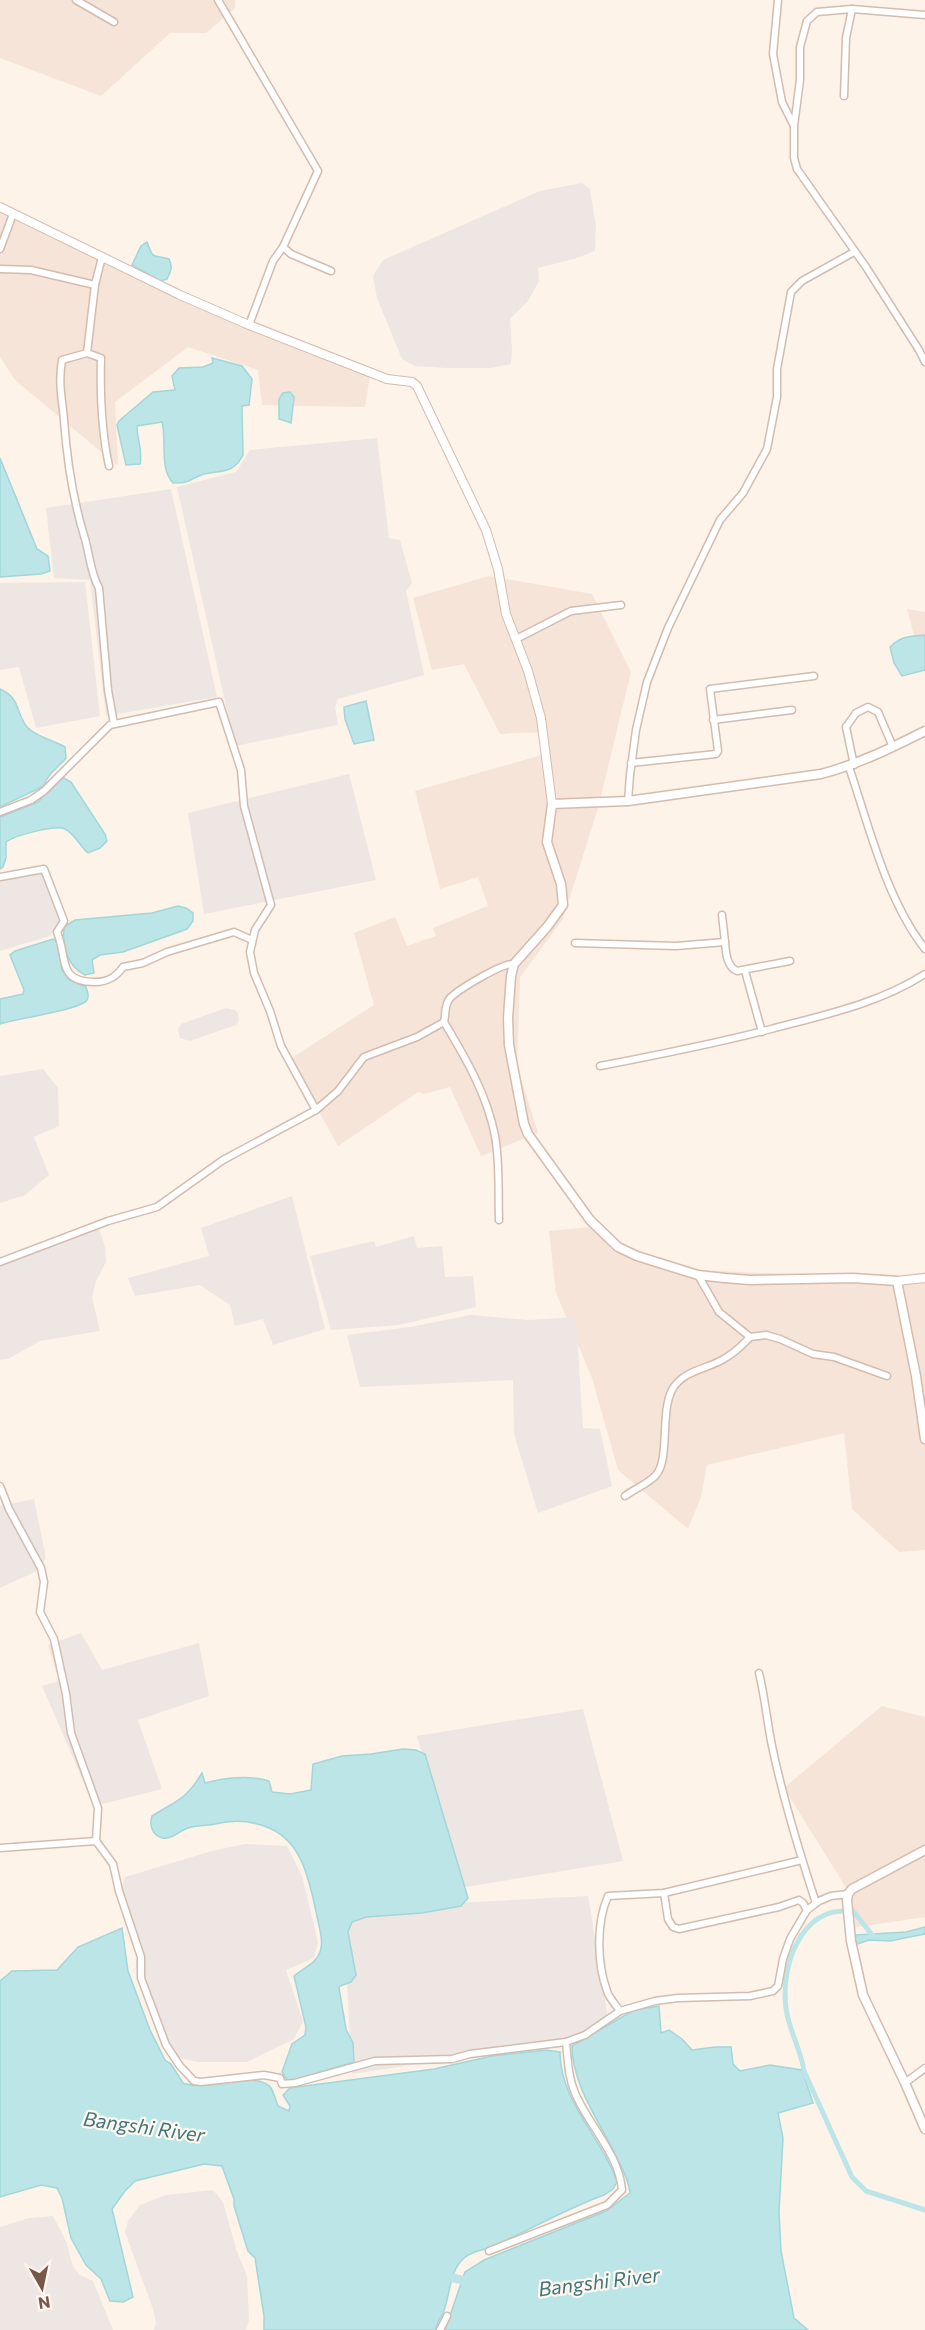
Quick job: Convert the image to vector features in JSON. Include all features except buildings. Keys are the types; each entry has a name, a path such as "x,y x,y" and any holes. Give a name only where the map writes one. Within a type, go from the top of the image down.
{"main road":[{"path":"925,731 851,766 793,778 625,802 552,804 547,842 561,884 563,905 514,964 508,1018 509,1045 524,1124 528,1134 590,1220 618,1247 637,1256 698,1275 750,1280 853,1278 897,1281 916,1376 925,1439"},
{"path":"925,1850 858,1885 847,1897 849,1922 863,1995 925,2129"}],"street":[{"path":"76,0 114,22"},
{"path":"218,0 318,171 283,247 273,261 249,325"},
{"path":"778,0 773,54 776,81 782,102 794,126"},
{"path":"844,96 846,38 852,9"},
{"path":"925,15 852,9 817,12 807,21 800,47 800,80 794,126 794,158 797,170 907,331 925,362"},
{"path":"0,207 180,295 249,325 387,379 412,382 417,386 486,530 498,569 506,614 528,671 541,718 552,804"},
{"path":"0,249 13,214"},
{"path":"283,247 291,254 331,271"},
{"path":"625,802 647,682 668,628 720,520 743,492 767,449 777,397 777,369 791,292 802,281 854,252"},
{"path":"87,353 95,285 102,257"},
{"path":"1,269 31,270 95,285"},
{"path":"109,466 103,437 100,402 101,358 87,353 62,360 58,381 64,419 65,446 74,502 85,539 92,575 99,588 108,690 114,724"},
{"path":"516,639 571,611 621,605"},
{"path":"631,763 716,754 718,751 710,689 814,676"},
{"path":"0,812 31,800 44,791 110,725 219,702 241,770 244,806 271,905 255,930 252,940 250,952 254,974 270,1011 281,1046 316,1110"},
{"path":"893,747 878,712 868,707 856,713 846,727 851,766 888,880 915,936 925,949"},
{"path":"713,720 792,710"},
{"path":"0,877 44,869 64,921 57,932 63,958 68,974 77,981 99,982 116,977 123,967 143,963 178,949 234,932 252,940"},
{"path":"722,915 727,956 733,970 745,971 790,961"},
{"path":"575,943 676,946 725,942"},
{"path":"499,1220 495,1135 475,1076 444,1022 446,1006 453,996 502,965 514,964"},
{"path":"745,971 762,1032"},
{"path":"600,1066 762,1032 835,1013 900,990 925,974"},
{"path":"0,1262 108,1221 157,1207 223,1160 316,1110 338,1091 364,1058 417,1037 444,1022"},
{"path":"698,1275 719,1312 750,1337"},
{"path":"897,1281 925,1278"},
{"path":"625,1496 655,1476 663,1464 666,1414 672,1390 688,1373 728,1357 750,1337 766,1335 813,1354 834,1357 887,1376"},
{"path":"0,1486 9,1509 41,1568 44,1582 40,1612 54,1639 66,1694 71,1733 98,1808 96,1840 113,1864 119,1891 141,1957 141,1978 166,2045 180,2066 194,2081 264,2075 280,2078 282,2084 295,2083 375,2061 452,2059 470,2054 566,2042 585,2035 620,2011 678,1998 750,1996 772,1991 778,1986 783,1959 790,1939 807,1910 831,1896 847,1897"},
{"path":"759,1673 768,1710 772,1746 802,1860 816,1903"},
{"path":"0,1848 96,1840"},
{"path":"620,2011 607,1993 604,1978 599,1928 602,1908 608,1896 664,1893 802,1860"},
{"path":"664,1893 668,1919 673,1928 679,1929 779,1907 799,1900 807,1910"},
{"path":"489,2251 607,2205 622,2190 615,2166 571,2084 566,2042"},
{"path":"905,2083 925,2068"},
{"path":"440,2330 447,2316"}],"shaded area":[{"path":"0,0 235,0 235,8 206,33 170,33 101,96 0,58"},
{"path":"582,183 590,189 596,227 595,251 538,268 539,281 528,301 510,319 511,364 491,368 446,368 415,366 402,359 377,298 373,276 383,260 540,191"},
{"path":"0,210 192,306 366,372 370,375 365,407 262,405 258,370 188,347 115,402 118,466 15,380 0,357"},
{"path":"377,438 389,538 400,540 412,583 406,591 424,675 338,699 335,707 338,725 235,746 177,487 236,472 250,450"},
{"path":"171,489 217,697 106,716 90,580 54,578 46,508"},
{"path":"489,576 592,594 631,672 598,808 563,919 520,977 517,1066 538,1133 481,1156 450,1087 424,1094 418,1092 338,1146 290,1059 374,1005 354,933 395,917 407,946 436,936 433,928 488,906 478,877 440,889 415,791 542,755 542,732 500,734 464,664 432,670 413,598"},
{"path":"85,582 100,716 36,728 19,667 0,670 0,583"},
{"path":"907,609 925,612 925,675"},
{"path":"349,774 376,880 204,914 188,813"},
{"path":"43,872 61,920 50,936 0,951 0,879"},
{"path":"226,1008 238,1013 239,1021 236,1025 190,1041 180,1038 178,1029 181,1024"},
{"path":"43,1069 58,1088 59,1126 34,1137 49,1175 25,1195 0,1203 0,1076"},
{"path":"292,1196 325,1329 273,1345 263,1319 235,1326 230,1305 200,1285 135,1296 128,1278 209,1256 201,1228"},
{"path":"97,1222 105,1247 106,1262 96,1281 92,1298 100,1331 40,1341 8,1359 0,1360 0,1260 7,1255"},
{"path":"592,1227 632,1256 678,1269 788,1274 901,1275 925,1272 925,1550 899,1552 852,1509 844,1433 707,1465 701,1497 688,1529 618,1470 592,1378 556,1293 549,1231"},
{"path":"414,1236 417,1248 442,1246 445,1277 473,1276 476,1307 399,1325 331,1330 310,1256 374,1241 376,1247"},
{"path":"470,1315 528,1320 576,1317 583,1428 600,1429 612,1486 538,1513 514,1434 513,1380 360,1387 347,1335 410,1327"},
{"path":"34,1499 46,1558 37,1571 0,1588 0,1506"},
{"path":"81,1633 102,1670 199,1643 209,1696 138,1720 162,1789 94,1806 42,1686 59,1681 48,1645"},
{"path":"882,1706 925,1717 925,1917 851,1928 850,1894 784,1788"},
{"path":"583,1709 623,1861 460,1888 417,1736"},
{"path":"245,1844 287,1846 302,1876 318,1942 314,1958 286,1970 303,2021 294,2039 247,2062 197,2062 173,2056 137,1975 136,1962 140,1951 121,1889 125,1877 212,1851"},
{"path":"588,1896 611,2035 352,2074 343,1909"},
{"path":"213,2190 223,2202 236,2249 247,2276 249,2320 246,2330 154,2330 156,2323 153,2309 125,2232 128,2221 140,2205 166,2195"},
{"path":"53,2216 66,2241 73,2267 80,2275 93,2281 113,2330 0,2330 0,2227 29,2218"}],"water":[{"path":"147,242 154,256 169,259 171,269 167,279 160,281 132,265 141,246"},
{"path":"212,358 242,366 252,379 249,405 242,406 243,455 239,462 225,471 208,473 186,482 173,483 166,470 162,422 137,426 140,464 126,465 117,425 119,421 153,392 175,390 172,376 179,368 203,367 213,363"},
{"path":"290,392 294,397 291,423 279,419 279,399 283,393"},
{"path":"0,458 37,549 48,556 50,571 41,574 0,577"},
{"path":"925,635 925,670 902,676 894,663 890,647 910,636"},
{"path":"0,689 12,697 27,727 40,736 65,747 66,758 50,775 44,786 0,807"},
{"path":"366,701 374,740 354,744 345,719 344,707"},
{"path":"62,777 71,782 105,834 107,841 100,848 88,853 65,829 35,831 6,842 6,858 0,869 0,817 38,802"},
{"path":"178,906 193,913 193,921 187,929 123,952 100,955 92,960 94,973 85,975 79,971 67,955 64,927 75,920 152,913"},
{"path":"53,939 57,942 62,970 69,980 86,987 87,1000 61,1011 0,1024 0,999 23,994 24,990 10,955 15,951"},
{"path":"403,1749 416,1750 425,1754 468,1898 461,1906 422,1913 366,1917 352,1922 348,1932 356,1975 351,1982 339,1988 346,2029 353,2043 354,2062 294,2080 287,2080 282,2072 292,2044 305,2035 306,2027 294,1976 316,1960 322,1943 311,1889 302,1862 288,1840 277,1832 258,1824 233,1821 194,1826 172,1837 162,1838 154,1832 151,1826 152,1816 185,1795 202,1773 205,1783 253,1778 269,1781 272,1792 290,1794 311,1790 313,1764 342,1756"},
{"path":"925,1927 925,1934 890,1941 869,1940 857,1944 854,1939 856,1935 906,1932"},
{"path":"122,1928 128,1971 150,2030 165,2060 171,2064 183,2083 205,2085 255,2080 271,2088 278,2106 289,2111 290,2106 283,2095 290,2088 434,2069 492,2056 546,2050 560,2052 562,2070 574,2103 602,2150 617,2182 613,2189 604,2195 464,2258 452,2277 446,2306 436,2330 264,2330 255,2258 248,2251 234,2206 234,2199 222,2166 204,2164 135,2181 112,2209 133,2297 123,2302 110,2301 101,2279 86,2265 71,2238 62,2198 57,2188 41,2185 0,2197 0,1981 12,1971 57,1970 78,1947"},
{"path":"659,2006 661,2033 669,2030 692,2050 731,2047 733,2064 740,2071 770,2065 802,2070 813,2103 778,2113 783,2138 779,2212 781,2251 794,2318 808,2330 445,2330 465,2272 484,2260 606,2211 630,2193 622,2168 581,2088 573,2060 572,2046 634,2010"}],"waterway":[{"path":"873,1936 854,1912 835,1912 819,1918 797,1943 790,1960 786,1979 787,2014 804,2071 852,2177 866,2191 925,2210"},
{"name":"Bangshi River","path":"441,2275 474,2283"}]}
